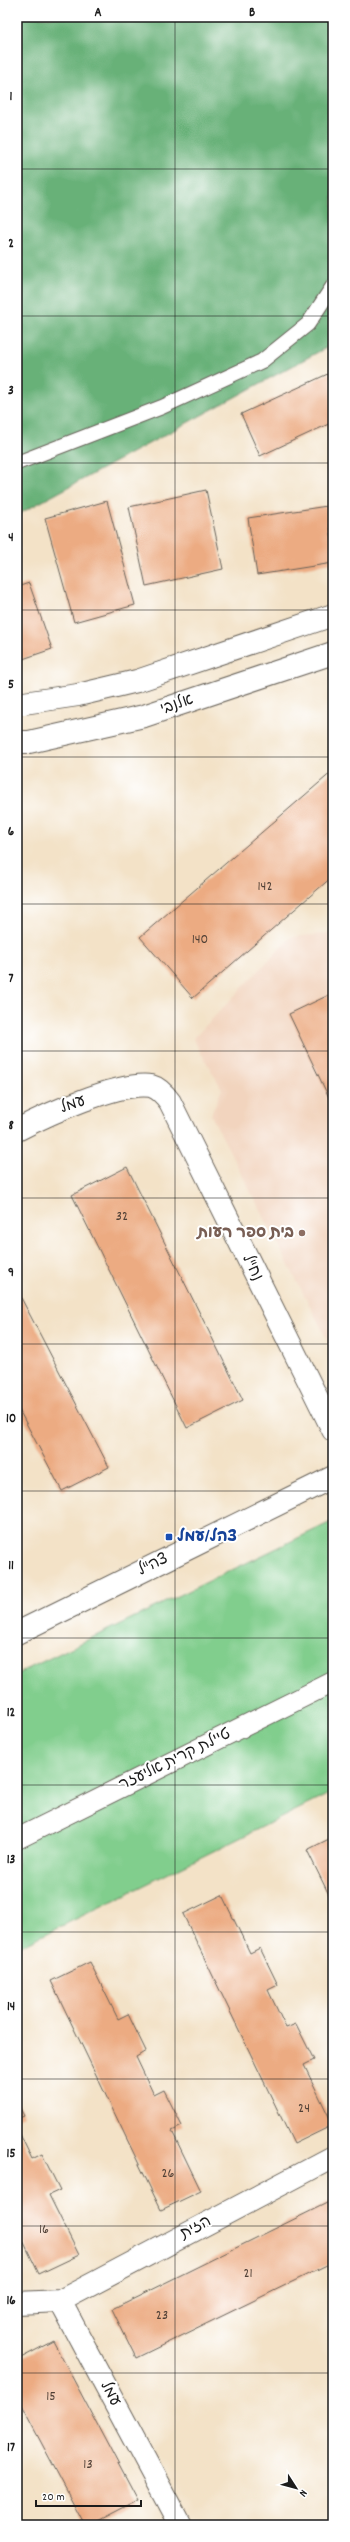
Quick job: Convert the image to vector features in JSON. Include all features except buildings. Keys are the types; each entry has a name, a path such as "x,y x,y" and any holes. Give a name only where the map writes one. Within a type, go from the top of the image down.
{"street":[{"path":"17,704 78,695 136,681 333,615"},
{"name":"אלנבי","path":"17,742 144,716 333,653"},
{"name":"נח\"ל","path":"132,1087 152,1086 162,1092 170,1102 333,1430"},
{"name":"עמל","path":"17,1130 61,1108 132,1087"},
{"name":"צה\"ל","path":"17,1633 333,1477"},
{"name":"טיילת קרית אליעזר","path":"17,1839 333,1682"},
{"name":"הזית","path":"60,2301 333,2157"},
{"path":"17,2303 60,2301"},
{"name":"עמל","path":"60,2301 180,2525"}],"lane":[{"path":"17,463 162,407 262,361 308,324 333,286"}],"path":[{"path":"17,2248 24,2243"}],"shaded area":[{"name":"בית ספר רעות","path":"333,933 333,1351 211,1115 222,1089 193,1039 291,937"}],"green space":[{"path":"17,17 333,17 333,344 17,515"},
{"path":"333,1521 333,1792 17,1948 17,1674"}],"place":[{"name":"בית ספר רעות","path":"302,1233"},
{"name":"צהל/עמל","path":"169,1537"}]}
